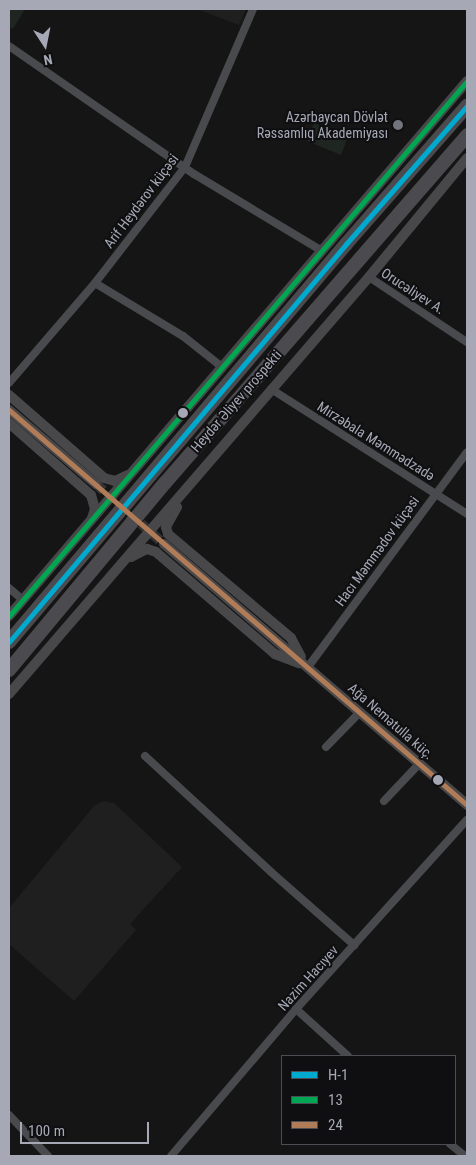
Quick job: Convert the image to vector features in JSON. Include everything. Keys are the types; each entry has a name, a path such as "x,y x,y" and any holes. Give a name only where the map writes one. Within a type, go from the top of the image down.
{"highway":[{"name":"Heydər Əliyev prospekti","path":"9,642 340,252 467,106"},
{"name":"Heydər Əliyev prospekti","path":"9,670 165,483 467,135"}],"main road":[{"path":"9,616 467,81"},
{"path":"9,694 369,277 467,158"},
{"path":"9,395 104,478 115,481 131,473"},
{"path":"9,410 96,484"},
{"path":"9,423 91,495 95,509 92,520"},
{"path":"190,486 168,522 167,531 291,638 306,666"},
{"name":"Ağa Nemətulla küç.","path":"164,544 296,656 467,806"},
{"path":"118,566 142,550 154,550 275,654 306,666"}],"street":[{"name":"Arif Heydərov küçəsi","path":"9,383 95,283 185,167 253,9"},
{"path":"9,46 185,167 322,251"},
{"name":"Orucəliyev A.","path":"369,277 467,342"},
{"path":"95,283 173,329 222,367"},
{"name":"Mirzəbala Məmmədzadə","path":"271,389 364,450 436,492 467,514"},
{"name":"Hacı Məmmədov küçəsi","path":"306,666 467,452"},
{"path":"9,588 23,600"},
{"path":"326,747 360,712"},
{"path":"145,756 271,872 354,945"},
{"path":"384,801 419,764"},
{"name":"Nazim Hacıyev","path":"171,1156 296,1009 467,820"},
{"path":"296,1009 347,1055"},
{"path":"9,1114 48,1156"},
{"path":"451,1145 465,1156"}],"shaded area":[{"path":"9,9 25,9 13,29 9,27"},
{"path":"197,9 246,9 239,25"},
{"path":"314,123 348,137 341,155 307,141"},
{"path":"103,801 114,803 182,867 130,924 136,930 74,1001 9,944 9,908 94,806"}],"tunnel":[{"path":"96,484 164,544"}],"transit line":[{"name":"13","path":"9,616 467,81"},
{"name":"H-1","path":"9,642 346,244 467,106"},
{"name":"24","path":"9,410 467,805"}],"place":[{"name":"Azərbaycan Dövlət Rəssamlıq Akademiyası","path":"398,125"}]}
